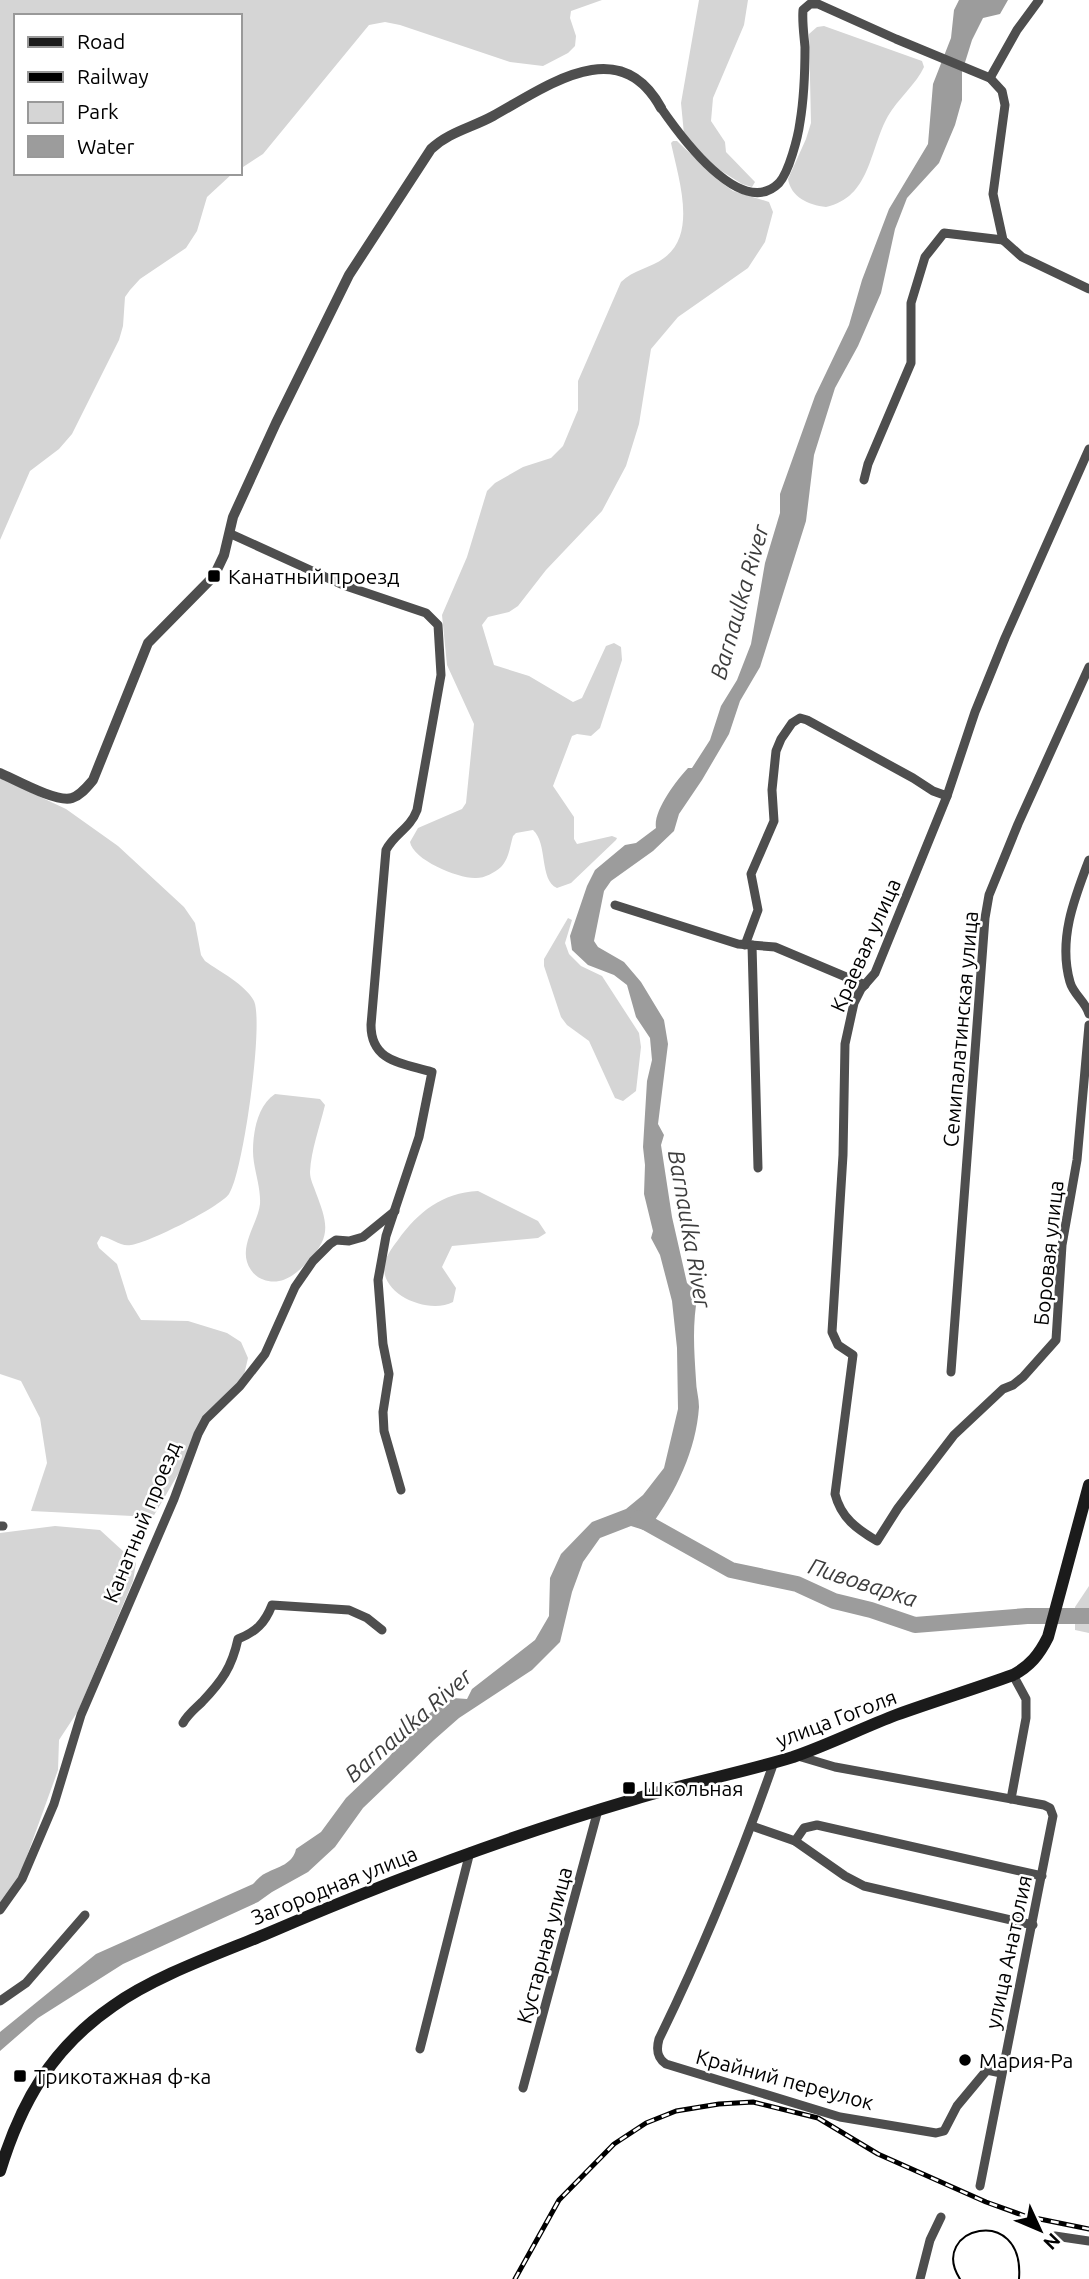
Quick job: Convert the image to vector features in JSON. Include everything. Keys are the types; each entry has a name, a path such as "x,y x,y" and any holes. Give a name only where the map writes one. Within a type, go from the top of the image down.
{"main road":[{"path":"1013,1675 1039,1654 1048,1637 1089,1485"},
{"name":"улица Гоголя","path":"774,1762 796,1756 898,1714 1013,1675"},
{"name":"Загородная улица","path":"0,2171 11,2135 43,2073 86,2027 140,1989 376,1888 470,1852 598,1810 774,1762"}],"street":[{"path":"990,78 1017,30 1039,0"},
{"path":"0,773 58,798 69,799 79,795 88,786 97,771 148,643 214,576 225,555 233,517 349,275 430,149 450,134 472,127 544,88 584,70 600,68 631,75 654,96 684,141 701,160 728,181 757,192 769,189 780,182 785,174 800,123 804,68 803,10 810,4 818,4 990,78 1002,92 1004,105 993,194 1003,240"},
{"path":"864,480 868,464 911,363 911,303 925,257 944,233 1003,240 1022,257 1089,289"},
{"name":"Краевая улица","path":"877,1541 847,1520 839,1506 835,1488 853,1358 851,1352 838,1345 832,1332 844,1155 845,1044 851,1011 875,973 947,796 975,712 1005,638 1089,449"},
{"path":"230,534 343,584 426,613 438,625 441,675 417,810 408,828 392,840 386,850 384,904 371,1025 371,1039 378,1052 391,1060 432,1072 419,1137 387,1236 378,1280 380,1323 389,1374 383,1412 384,1432 401,1490"},
{"name":"Семипалатинская улица","path":"951,1373 989,895 1089,667"},
{"path":"758,1168 748,945 758,910 751,874 774,821 772,790 780,739 792,723 803,718 947,796"},
{"path":"1089,860 1073,900 1066,950 1070,983 1089,1014"},
{"path":"615,905 748,945 775,947 865,985"},
{"name":"Боровая улица","path":"877,1541 898,1508 954,1435 1003,1389 1023,1377 1056,1340 1062,1245 1078,1150 1089,1025"},
{"name":"Канатный проезд","path":"0,1910 22,1879 54,1804 81,1715 206,1419 240,1386 265,1354 295,1287 313,1261 336,1240 349,1241 363,1237 396,1209"},
{"path":"183,1723 233,1662 238,1639 251,1633 266,1620 272,1605 349,1610 359,1613 382,1630"},
{"path":"796,1756 835,1767 1011,1799 1026,1718 1026,1699 1013,1675"},
{"name":"улица Гоголя","path":"658,2054 659,2039 752,1826 774,1762"},
{"name":"улица Анатолия","path":"980,2186 1053,1816 1050,1808 1011,1799"},
{"name":"Кустарная улица","path":"523,2088 598,1810"},
{"path":"795,1841 804,1828 817,1825 1042,1876"},
{"path":"752,1826 795,1841 864,1886 1033,1925"},
{"path":"420,2049 470,1852"},
{"path":"0,2001 26,1983 85,1915"},
{"name":"Крайний переулок","path":"658,2054 666,2064 840,2117 936,2133 944,2131 957,2105 987,2070 1001,2073"},
{"path":"920,2279 930,2240 941,2217"},
{"path":"1055,2236 1089,2241"}],"green space":[{"path":"0,0 602,0 571,11 570,18 576,36 575,46 568,53 543,66 510,62 400,25 385,22 369,25 263,154 242,168 242,14 14,14 14,175 231,175 207,197 197,231 186,248 140,279 125,297 119,340 72,434 59,449 30,471 0,540"},
{"path":"699,0 748,0 744,25 713,98 711,121 725,142 726,152 755,182 752,187 742,184 715,167 684,134 681,103"},
{"path":"824,26 922,61 924,67 888,116 860,183 841,202 826,207 801,199 793,191 788,179 811,123 809,34 817,27"},
{"path":"677,141 733,191 769,202 773,212 765,242 748,268 678,317 651,349 639,424 626,466 602,511 546,570 518,606 509,612 488,617 482,625 494,665 529,676 573,702 582,698 606,646 614,643 621,647 622,660 600,728 591,736 572,736 553,786 574,817 574,839 577,844 612,836 617,838 571,883 557,888 551,884 545,870 541,843 533,830 513,836 506,860 492,873 476,878 459,875 428,862 413,849 410,842 418,828 462,809 466,803 474,724 447,665 442,615 467,557 487,491 495,483 523,467 551,458 563,446 578,410 578,381 621,282 664,258 674,248 680,235 683,204 671,143"},
{"path":"0,778 66,809 118,846 184,907 195,923 201,955 205,961 238,984 254,1001 256,1037 246,1130 235,1181 229,1194 199,1215 140,1243 123,1245 101,1236 97,1243 117,1264 128,1299 141,1320 188,1321 227,1333 241,1342 248,1358 244,1375 209,1421 153,1517 31,1511 47,1463 40,1418 21,1381 0,1374"},
{"path":"568,918 572,920 565,943 569,954 581,966 602,976 639,1033 641,1047 636,1091 623,1101 615,1098 589,1041 567,1025 561,1017 544,966 544,959"},
{"path":"275,1094 320,1099 325,1105 310,1172 323,1212 325,1228 321,1243 299,1270 283,1280 267,1281 256,1276 251,1270 246,1254 260,1204 253,1157 255,1127 264,1105"},
{"path":"478,1191 538,1221 546,1233 538,1238 452,1246 442,1267 456,1288 453,1302 433,1306 400,1295 386,1279 384,1269 387,1257 396,1243 414,1221 432,1206 453,1196"},
{"path":"55,1526 100,1530 136,1563 133,1581 78,1711 59,1740 58,1770 19,1878 0,1905 0,1533"},
{"path":"1089,1586 1089,1633 1075,1630 1075,1607"}],"water":[{"path":"959,0 1008,0 1000,14 983,18 972,40 962,72 962,100 955,125 939,163 907,198 895,229 881,293 858,346 835,388 814,455 806,521 760,667 740,701 729,734 679,814 674,831 653,851 611,881 604,891 594,941 598,947 624,962 641,982 664,1020 668,1044 658,1124 664,1135 661,1145 672,1217 687,1283 698,1293 694,1336 699,1407 697,1424 688,1457 675,1488 647,1531 631,1526 600,1538 583,1562 572,1592 560,1642 532,1670 459,1718 434,1740 363,1808 335,1847 308,1872 258,1902 123,1964 38,2018 0,2051 0,2032 96,1954 253,1884 264,1874 288,1862 296,1849 321,1832 346,1798 389,1757 419,1720 453,1698 467,1699 472,1689 535,1640 549,1616 550,1578 561,1554 592,1522 626,1509 643,1495 664,1468 678,1409 677,1348 672,1301 660,1255 651,1238 653,1231 644,1194 643,1147 647,1081 652,1060 650,1038 636,1017 627,985 614,975 588,965 572,950 570,936 595,870 625,845 636,843 656,828 662,805 683,774 688,768 692,768 710,740 721,706 737,680 751,644 765,563 780,513 780,494 815,396 849,325 862,280 889,209 928,144 933,84 951,38 954,10"}],"waterway":[{"name":"Пивоварка","path":"638,1518 731,1570 797,1584 834,1601 915,1625 1027,1616 1089,1616"}],"tram line":[{"path":"960,2279 953,2261 956,2247 966,2236 979,2231 994,2232 1008,2239 1017,2255 1019,2279"}],"railway":[{"path":"515,2279 559,2200 614,2144 646,2123 676,2111 719,2104 753,2102 818,2118 878,2154 986,2202 1025,2216 1089,2229"}],"place":[{"name":"Канатный проезд","path":"214,576"},
{"name":"Школьная","path":"629,1788"},
{"name":"Мария-Ра","path":"965,2060"},
{"name":"Трикотажная ф-ка","path":"20,2076"}],"water label":[{"name":"Barnaulka River","path":"739,602"},
{"name":"Barnaulka River","path":"690,1229"},
{"name":"Barnaulka River","path":"408,1725"}]}
